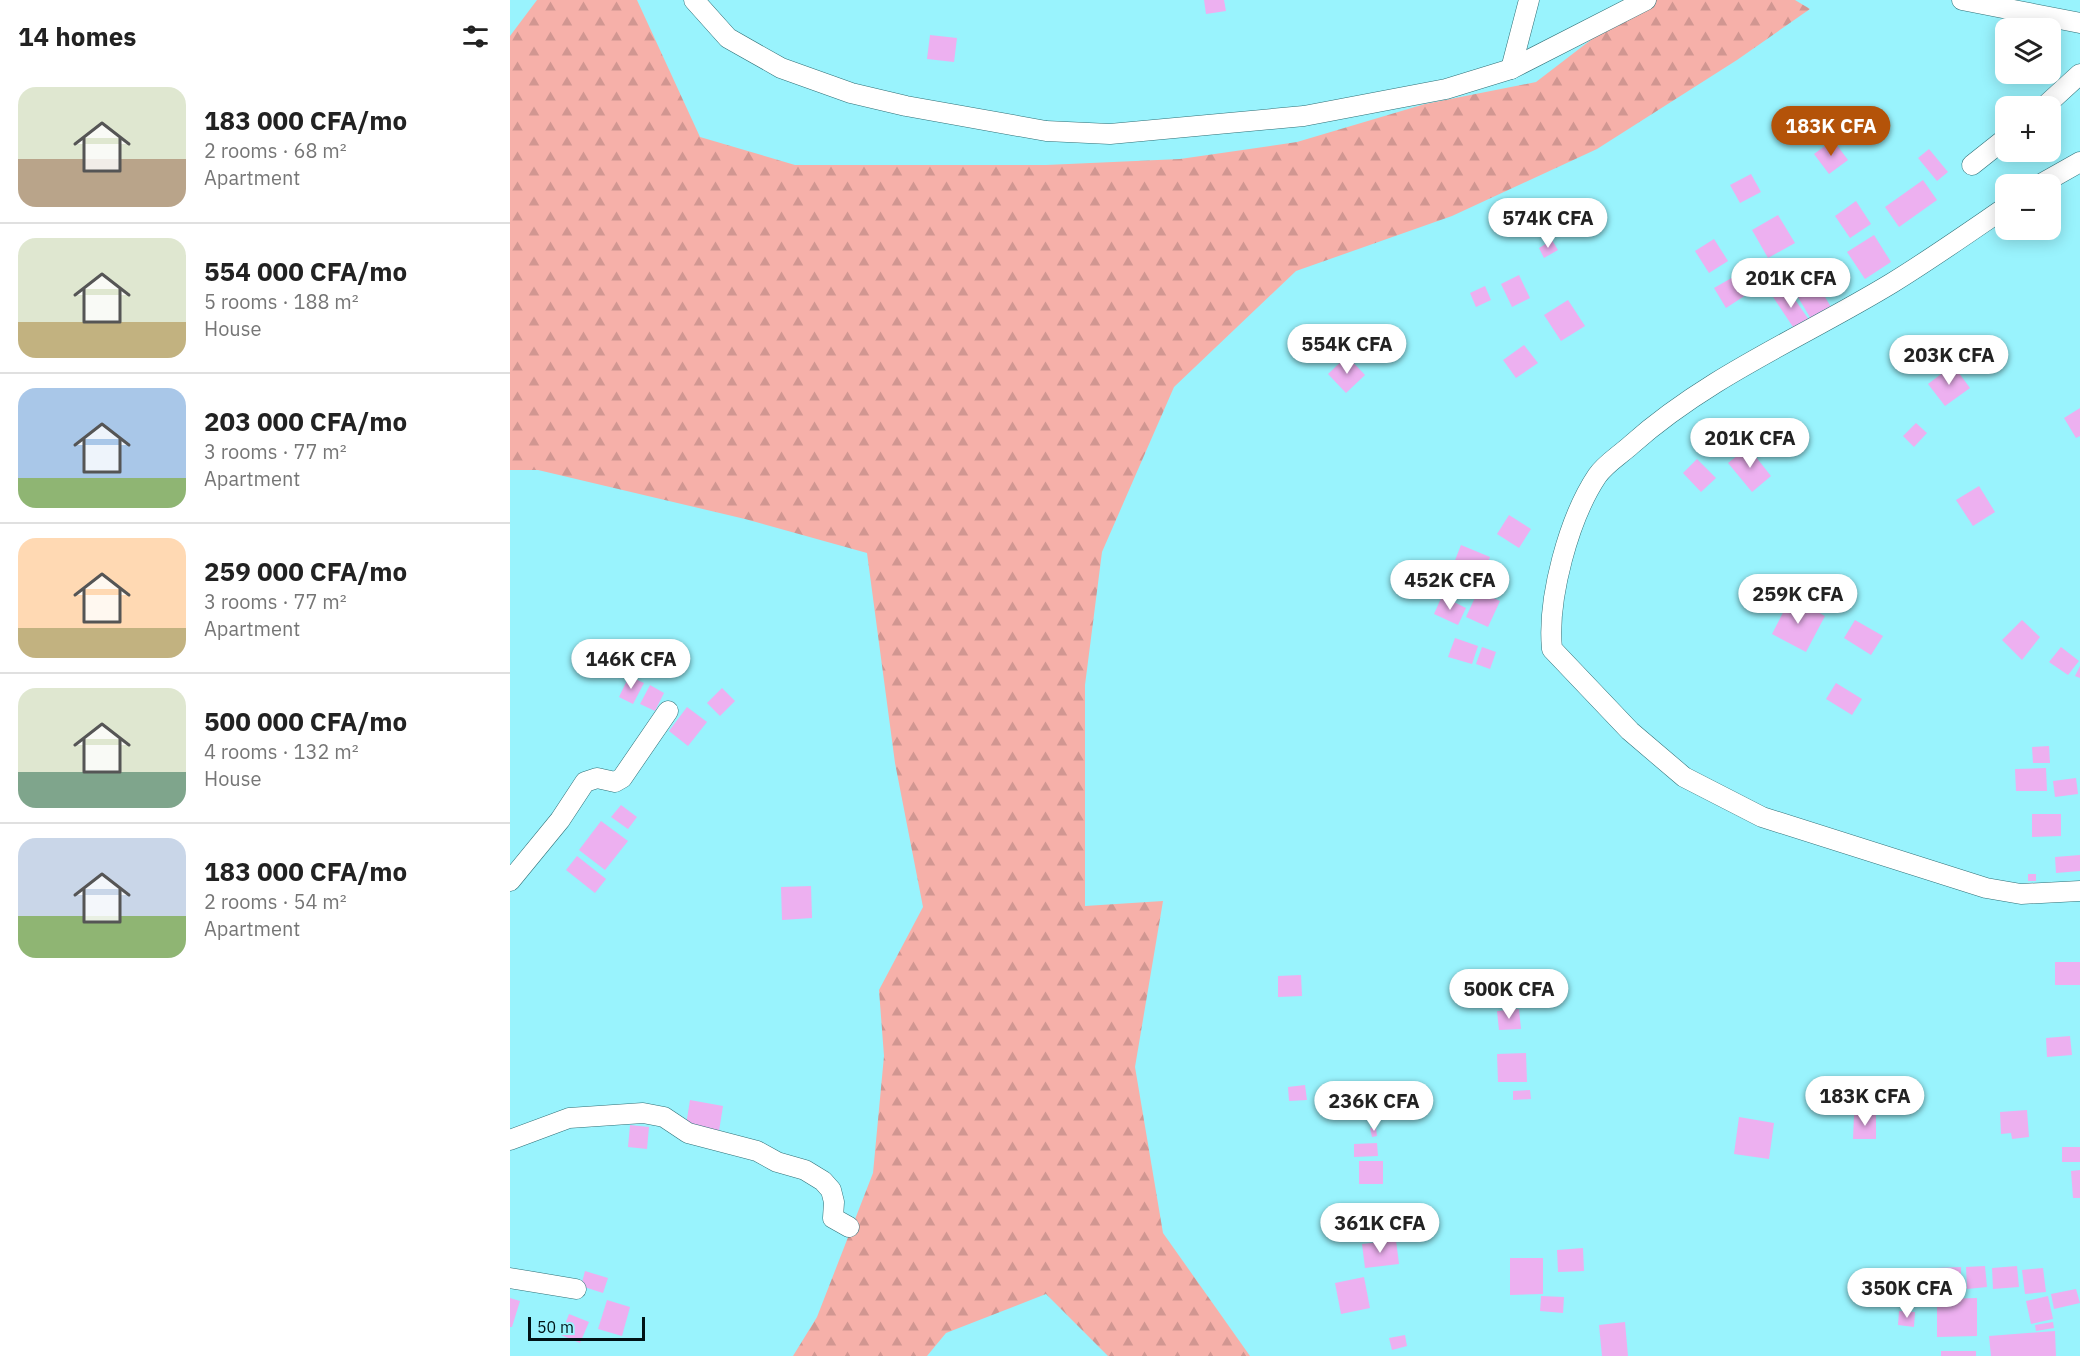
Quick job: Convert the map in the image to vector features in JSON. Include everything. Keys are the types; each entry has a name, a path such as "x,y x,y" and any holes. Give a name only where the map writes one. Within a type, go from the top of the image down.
{"street":[{"path":"694,0 728,38 781,68 851,93 906,106 1046,131 1110,134 1305,116 1446,89 1511,69 1646,0"},
{"path":"1511,69 1528,0"},
{"path":"1962,0 2023,5 2080,23"},
{"path":"2056,96 2080,74"},
{"path":"1972,165 1995,147"},
{"path":"2059,174 2080,162"},
{"path":"1995,214 1893,282 1694,397 1659,420 1599,474 1573,517 1560,574 1551,633 1552,649 1630,731 1684,777 1762,817 1986,888 2021,894 2080,891"},
{"path":"510,881 560,820 585,782 590,779 615,782 622,778 668,711"},
{"path":"510,1140 569,1118 643,1113 664,1117 688,1133 757,1151 777,1162 805,1170 823,1181 831,1190 834,1202 833,1218 849,1227"},
{"path":"510,1278 576,1289"}],"green space":[{"path":"537,0 637,0 700,137 795,165 1046,165 1180,159 1297,142 1425,104 1536,82 1609,26 1652,0 1795,0 1810,9 1737,60 1597,149 1452,216 1296,271 1174,387 1102,552 1085,685 1085,906 1163,901 1135,1067 1163,1233 1250,1356 1108,1356 1046,1294 946,1333 927,1356 793,1356 817,1317 873,1173 884,1056 879,990 923,907 895,763 867,553 745,519 538,470 510,470 510,36"}],"building":[{"path":"1204,0 1224,0 1226,11 1206,14"},
{"path":"930,35 957,38 954,62 927,59"},
{"path":"1833,140 1848,160 1829,174 1814,154"},
{"path":"1929,149 1948,172 1937,181 1918,158"},
{"path":"1751,174 1761,192 1740,203 1730,185"},
{"path":"1923,180 1937,200 1899,227 1885,207"},
{"path":"1856,201 1871,224 1850,238 1835,216"},
{"path":"1778,215 1795,243 1768,258 1752,230"},
{"path":"1874,235 1891,262 1865,279 1847,252"},
{"path":"1714,239 1728,261 1709,273 1695,251"},
{"path":"1552,240 1558,250 1544,258 1539,248"},
{"path":"1774,269 1778,275 1766,282 1763,276"},
{"path":"1519,275 1530,298 1512,307 1501,284"},
{"path":"1735,276 1746,295 1726,308 1714,288"},
{"path":"1815,280 1831,307 1811,319 1795,292"},
{"path":"1485,286 1491,300 1476,307 1470,293"},
{"path":"1787,288 1809,320 1795,330 1773,297"},
{"path":"1568,300 1585,326 1561,341 1544,315"},
{"path":"1524,345 1538,363 1516,378 1503,360"},
{"path":"1347,356 1365,375 1346,393 1328,374"},
{"path":"1953,365 1970,388 1945,406 1928,384"},
{"path":"2080,408 2080,436 2076,438 2064,418"},
{"path":"1916,423 1927,433 1914,447 1903,436"},
{"path":"1748,447 1771,476 1752,492 1728,463"},
{"path":"1697,459 1716,478 1701,492 1683,473"},
{"path":"1979,486 1995,512 1973,526 1956,500"},
{"path":"1509,515 1531,529 1519,548 1497,534"},
{"path":"1461,545 1490,557 1480,584 1450,573"},
{"path":"1478,591 1500,601 1488,627 1466,617"},
{"path":"1442,596 1466,608 1458,625 1434,614"},
{"path":"1791,597 1825,616 1806,652 1772,634"},
{"path":"1855,620 1883,636 1871,655 1844,638"},
{"path":"2022,620 2040,637 2022,660 2002,640"},
{"path":"1455,638 1478,646 1472,664 1448,657"},
{"path":"1482,647 1496,652 1490,669 1476,664"},
{"path":"2061,647 2079,661 2068,675 2049,662"},
{"path":"2080,666 2080,678 2075,676"},
{"path":"629,676 644,683 633,704 619,697"},
{"path":"1836,683 1862,699 1852,715 1826,699"},
{"path":"650,685 664,693 655,711 640,704"},
{"path":"722,688 735,701 720,716 707,703"},
{"path":"687,707 707,722 688,746 669,731"},
{"path":"2049,746 2050,763 2033,763 2032,747"},
{"path":"2046,768 2047,791 2016,791 2015,769"},
{"path":"2076,778 2078,794 2055,797 2053,781"},
{"path":"621,805 637,817 628,829 611,817"},
{"path":"2032,814 2061,814 2061,836 2032,837"},
{"path":"601,821 628,841 605,870 579,850"},
{"path":"2080,855 2080,871 2056,873 2055,857"},
{"path":"577,856 606,879 595,893 566,870"},
{"path":"2028,874 2036,874 2036,881 2028,881"},
{"path":"811,886 812,918 782,920 781,887"},
{"path":"2055,962 2080,962 2080,985 2055,985"},
{"path":"1301,975 1302,996 1278,997 1278,976"},
{"path":"1519,1009 1521,1029 1499,1030 1497,1011"},
{"path":"2070,1036 2072,1055 2047,1057 2046,1038"},
{"path":"1526,1053 1527,1082 1498,1082 1497,1054"},
{"path":"1305,1085 1307,1100 1289,1101 1288,1087"},
{"path":"1530,1090 1531,1099 1513,1100 1513,1091"},
{"path":"690,1100 723,1106 719,1131 686,1125"},
{"path":"2027,1110 2029,1137 2012,1139 2011,1133 2001,1134 2000,1112"},
{"path":"1854,1115 1876,1115 1876,1139 1853,1139"},
{"path":"1739,1117 1774,1123 1769,1159 1734,1154"},
{"path":"630,1125 649,1127 647,1149 628,1147"},
{"path":"1370,1128 1376,1128 1377,1136 1372,1137"},
{"path":"1377,1143 1378,1156 1354,1157 1354,1144"},
{"path":"2062,1147 2080,1147 2080,1162 2062,1162"},
{"path":"1359,1161 1383,1161 1383,1184 1359,1184"},
{"path":"2080,1170 2080,1198 2073,1198 2071,1171"},
{"path":"1396,1240 1399,1264 1365,1268 1362,1244"},
{"path":"1583,1248 1584,1271 1558,1272 1557,1250"},
{"path":"1510,1258 1543,1258 1543,1294 1510,1295"},
{"path":"1985,1266 1987,1287 1967,1289 1966,1267"},
{"path":"2017,1266 2019,1287 1993,1289 1992,1268"},
{"path":"1961,1267 1961,1289 1935,1289 1935,1268"},
{"path":"2043,1268 2046,1292 2025,1294 2022,1270"},
{"path":"585,1271 608,1278 603,1293 581,1286"},
{"path":"1364,1277 1370,1308 1341,1314 1335,1283"},
{"path":"2076,1289 2080,1303 2054,1309 2051,1294"},
{"path":"1541,1296 1564,1297 1563,1313 1540,1311"},
{"path":"2048,1296 2053,1319 2031,1324 2026,1301"},
{"path":"510,1298 520,1301 512,1327 510,1327"},
{"path":"1977,1298 1977,1336 1937,1337 1937,1299"},
{"path":"607,1300 630,1307 622,1336 598,1329"},
{"path":"1899,1311 1915,1312 1914,1327 1898,1325"},
{"path":"569,1314 589,1322 580,1343 561,1335"},
{"path":"1625,1322 1628,1356 1602,1356 1599,1325"},
{"path":"2053,1322 2054,1328 2036,1331 2035,1325"},
{"path":"2055,1331 2056,1356 1991,1356 1989,1336"},
{"path":"1405,1335 1407,1346 1392,1350 1389,1338"},
{"path":"1941,1351 1976,1351 1976,1356 1941,1356"}]}
